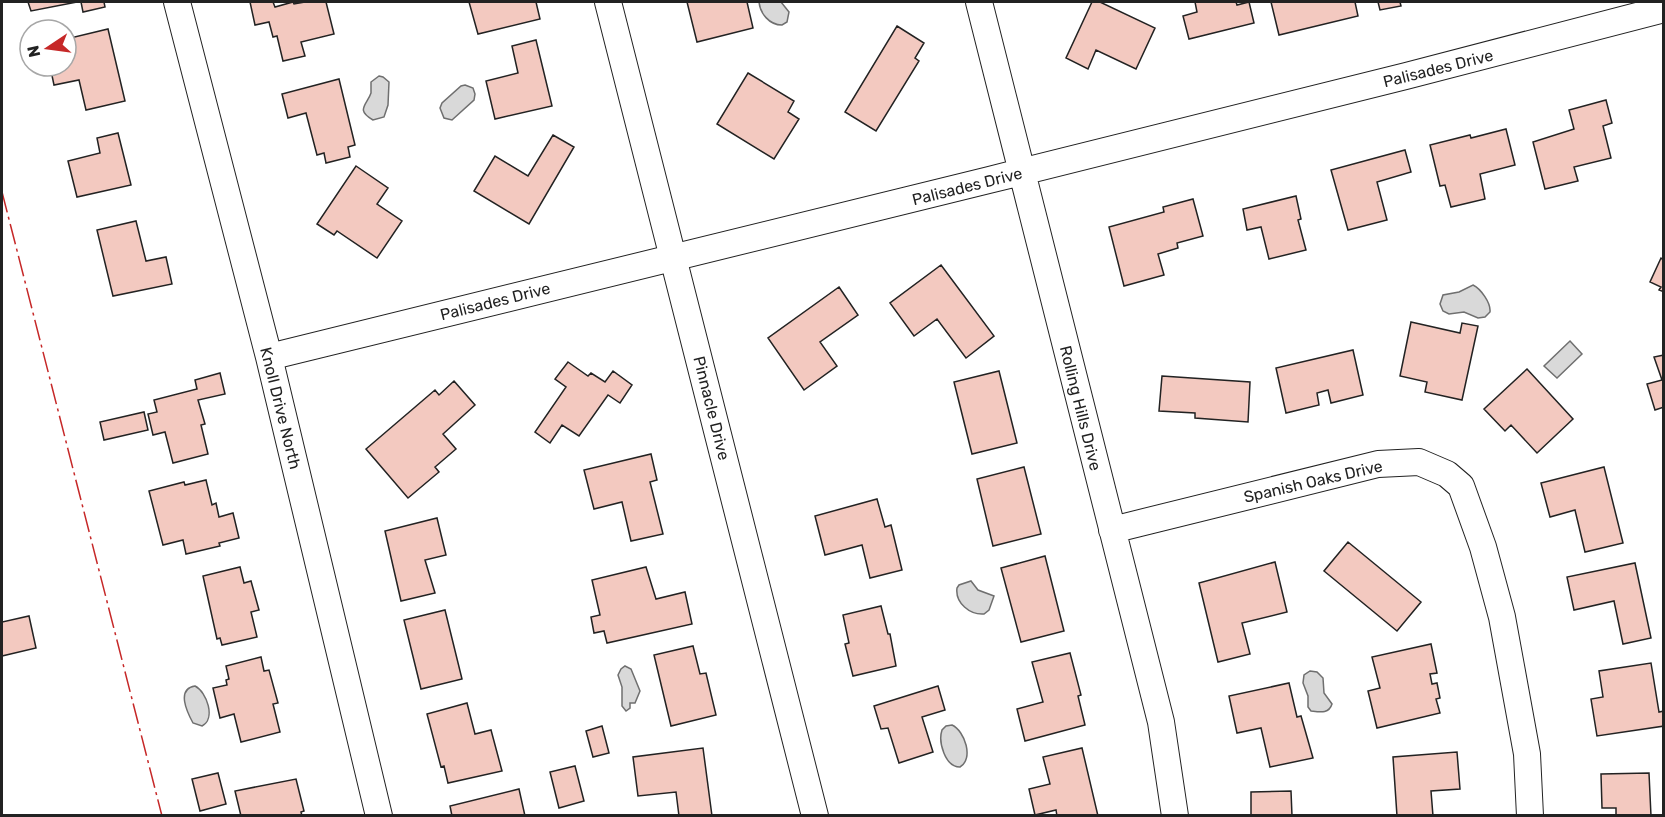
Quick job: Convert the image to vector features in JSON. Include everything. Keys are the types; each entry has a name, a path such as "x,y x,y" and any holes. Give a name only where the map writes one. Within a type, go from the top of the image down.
{"street":[{"name":"Knoll Drive North","path":"177,2 269,357 379,816"},
{"name":"Pinnacle Drive","path":"608,2 815,816"},
{"name":"Rolling Hills Drive","path":"979,2 1161,722 1175,816"},
{"name":"Palisades Drive","path":"269,357 1022,172 1664,9"},
{"name":"Spanish Oaks Drive","path":"1112,530 1378,464 1419,462 1447,474 1461,486 1483,547 1502,617 1527,754 1530,816"}],"shaded area":[{"path":"759,2 781,2 789,12 787,22 782,25 769,21 763,14"},
{"path":"379,76 389,82 388,105 384,117 373,120 363,110 371,93 371,82"},
{"path":"465,85 473,88 474,100 452,120 444,118 440,108 442,103"},
{"path":"1473,285 1482,293 1489,305 1490,312 1485,317 1478,318 1464,312 1449,314 1443,311 1440,304 1443,295 1459,292"},
{"path":"1570,341 1582,354 1557,378 1544,366"},
{"path":"971,581 978,590 994,596 989,610 984,614 969,610 958,599 959,585"},
{"path":"625,666 631,669 640,691 635,703 630,703 630,708 626,711 622,706 622,687 618,675"},
{"path":"1310,671 1317,672 1323,678 1324,693 1332,704 1326,711 1311,711 1308,707 1308,696 1303,683 1304,675"},
{"path":"195,686 203,694 208,706 208,718 202,726 193,723 185,702 186,692"},
{"path":"952,725 961,733 966,745 966,758 960,767 950,763 942,747 942,730"}],"building":[{"path":"28,2 77,2 31,11"},
{"path":"81,2 104,2 105,7 83,12"},
{"path":"250,2 273,2 275,7 293,2 294,4 326,2 334,34 301,42 305,56 283,61 277,36 273,37 269,22 255,25"},
{"path":"469,2 536,2 540,19 478,34"},
{"path":"687,2 747,2 753,28 697,42"},
{"path":"1092,2 1100,2 1155,28 1136,69 1096,50 1088,69 1066,58"},
{"path":"1195,2 1236,2 1237,5 1249,2 1254,23 1189,39 1183,16 1197,12"},
{"path":"1271,2 1355,2 1358,16 1279,35"},
{"path":"1378,2 1400,2 1401,6 1380,10"},
{"path":"897,26 924,43 915,58 919,61 876,131 845,112"},
{"path":"108,29 125,101 86,110 79,80 54,85 53,78 78,78 78,36"},
{"path":"536,40 552,106 495,119 486,81 518,73 512,46"},
{"path":"748,73 794,101 788,112 799,119 774,159 717,124"},
{"path":"339,79 355,145 348,147 350,157 326,163 324,153 317,155 306,113 288,118 282,94"},
{"path":"1606,100 1612,123 1603,126 1611,158 1574,167 1578,181 1545,189 1533,142 1574,129 1569,110"},
{"path":"1506,129 1515,165 1480,174 1485,199 1451,207 1445,185 1440,186 1430,145"},
{"path":"118,133 131,185 77,197 68,161 100,153 97,138"},
{"path":"553,135 574,147 529,224 474,191 495,156 528,176"},
{"path":"1405,150 1411,172 1377,182 1387,220 1348,230 1331,170"},
{"path":"356,166 388,188 377,204 402,221 377,258 337,231 334,235 317,224"},
{"path":"1296,196 1301,219 1298,220 1306,250 1269,259 1261,227 1247,230 1243,209"},
{"path":"1193,199 1203,236 1177,243 1178,248 1158,254 1164,275 1124,286 1109,227 1164,212 1163,207"},
{"path":"136,221 146,261 166,257 172,284 113,296 97,230"},
{"path":"1661,258 1664,260 1664,292 1659,290 1661,287 1650,282"},
{"path":"941,265 994,336 966,358 937,319 914,336 890,303"},
{"path":"839,287 858,315 820,342 837,366 804,390 768,338"},
{"path":"1411,322 1460,333 1462,323 1478,326 1462,400 1425,392 1427,382 1400,376"},
{"path":"1353,350 1363,395 1331,403 1328,390 1317,393 1319,405 1286,413 1276,368"},
{"path":"1664,355 1664,407 1655,410 1647,384 1662,380 1654,357"},
{"path":"568,362 588,376 591,373 605,382 613,371 632,385 620,403 608,395 579,436 562,425 550,443 535,432 566,387 555,379"},
{"path":"1527,369 1573,419 1537,453 1511,425 1505,431 1484,409"},
{"path":"999,371 1017,443 972,454 954,382"},
{"path":"220,373 225,394 198,400 205,424 201,425 208,454 173,463 165,432 153,435 148,414 157,412 154,400 197,389 195,380"},
{"path":"1162,376 1250,382 1248,422 1195,418 1195,413 1159,411"},
{"path":"454,381 475,405 443,434 456,449 435,467 439,472 408,498 366,449 435,390 439,395"},
{"path":"144,412 148,430 104,440 100,422"},
{"path":"651,454 657,480 650,482 663,534 631,541 622,502 594,509 584,470"},
{"path":"1024,467 1041,534 993,546 977,479"},
{"path":"1604,467 1623,543 1585,552 1575,510 1550,517 1541,483"},
{"path":"206,480 212,505 216,503 219,517 233,513 239,538 219,543 220,546 186,554 183,540 163,545 149,491 184,482 185,485"},
{"path":"877,499 885,527 891,525 902,570 870,578 862,545 825,555 815,516"},
{"path":"437,518 446,555 425,560 435,593 401,601 385,531"},
{"path":"1348,542 1421,602 1397,631 1324,571"},
{"path":"1045,556 1064,631 1021,642 1001,568"},
{"path":"1275,562 1287,612 1242,623 1250,654 1218,662 1199,583"},
{"path":"1635,563 1651,638 1623,644 1614,601 1574,610 1567,577"},
{"path":"240,567 244,583 251,581 259,610 251,612 257,637 222,645 220,638 217,639 203,576"},
{"path":"646,567 656,599 685,592 692,624 607,643 604,631 594,633 591,617 600,615 592,580"},
{"path":"881,606 888,634 890,634 896,666 853,676 845,644 849,643 843,615"},
{"path":"445,610 462,679 421,689 404,620"},
{"path":"29,616 36,648 2,656 2,622"},
{"path":"1431,644 1437,673 1430,674 1432,684 1437,683 1440,698 1436,699 1440,713 1377,728 1368,691 1380,688 1372,657"},
{"path":"693,646 700,674 706,673 716,715 671,726 654,655"},
{"path":"1070,653 1081,695 1078,696 1085,725 1025,741 1017,709 1043,702 1032,662"},
{"path":"261,657 264,671 269,670 278,703 273,704 280,732 241,742 234,714 220,718 213,688 227,685 226,680 229,679 226,666"},
{"path":"1651,663 1659,712 1664,711 1664,726 1597,736 1591,699 1603,697 1599,671"},
{"path":"1289,683 1297,717 1301,716 1313,758 1270,767 1261,728 1237,733 1229,696"},
{"path":"938,686 945,710 922,717 933,752 899,763 888,728 881,729 874,706"},
{"path":"467,703 475,734 491,730 502,771 448,783 444,766 441,767 427,714"},
{"path":"602,726 609,753 593,757 586,731"},
{"path":"703,748 712,816 679,816 676,792 638,796 633,757"},
{"path":"1082,748 1098,816 1057,816 1056,810 1035,815 1029,789 1050,784 1043,757"},
{"path":"1457,752 1460,789 1431,791 1433,816 1397,816 1393,757"},
{"path":"575,766 584,801 559,808 550,772"},
{"path":"218,773 226,804 200,811 192,779"},
{"path":"1649,773 1651,816 1616,816 1616,808 1602,808 1601,774"},
{"path":"296,779 304,811 301,812 302,816 241,816 235,791"},
{"path":"519,789 525,816 452,816 450,806"},
{"path":"1291,791 1292,816 1251,816 1251,792"}],"power":[{"path":"2,192 162,816"}]}
